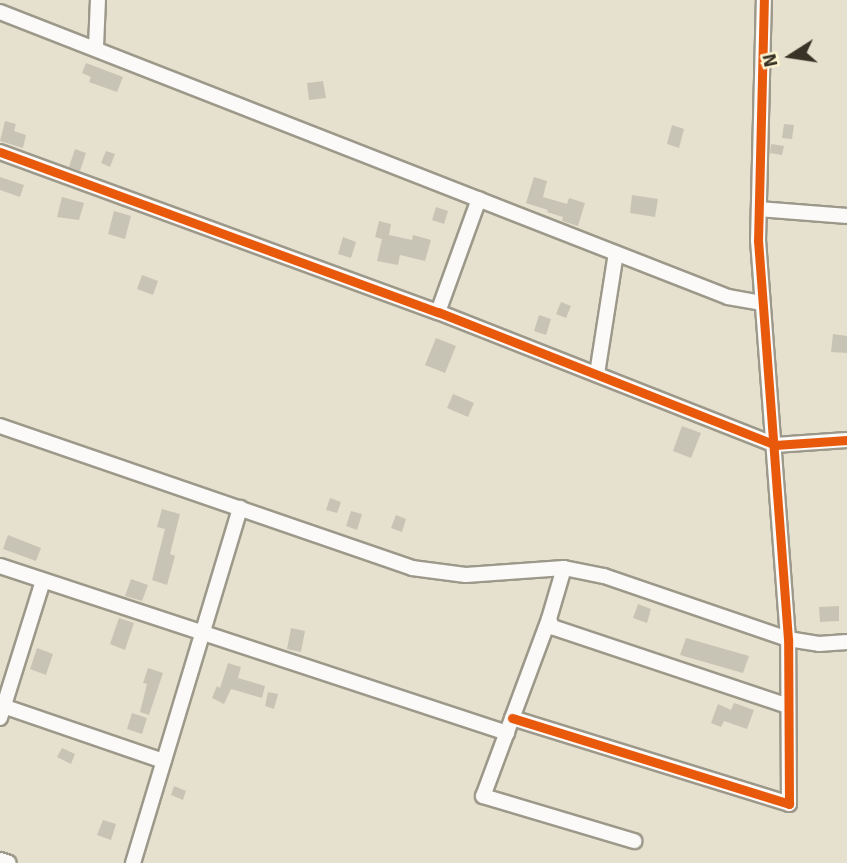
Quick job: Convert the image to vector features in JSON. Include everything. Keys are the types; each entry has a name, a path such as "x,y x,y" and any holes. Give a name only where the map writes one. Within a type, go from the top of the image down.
{"street":[{"path":"96,47 98,0"},
{"path":"512,718 789,804 789,639 769,355 762,303 759,209 764,0"},
{"path":"0,12 96,47 728,297 762,303"},
{"path":"0,152 438,312 775,445 847,440"},
{"path":"438,312 479,200"},
{"path":"759,209 847,216"},
{"path":"597,374 616,253"},
{"path":"0,426 412,568 438,574 564,568 604,576 789,639 820,644 847,642"},
{"path":"133,863 240,508"},
{"path":"0,566 507,733"},
{"path":"564,568 549,620 483,796 634,841"},
{"path":"43,581 1,710 164,761"},
{"path":"549,620 552,627 789,706"},
{"path":"0,860 9,863"}],"building":[{"path":"86,63 123,77 117,92 89,82 91,77 82,73"},
{"path":"323,81 326,98 309,100 307,83"},
{"path":"5,121 16,124 14,131 26,135 23,148 0,141"},
{"path":"784,124 794,125 792,139 782,138"},
{"path":"672,125 684,129 679,148 667,144"},
{"path":"771,144 784,146 782,155 770,153"},
{"path":"75,149 86,153 80,171 69,167"},
{"path":"106,151 115,154 110,167 101,163"},
{"path":"0,177 24,185 20,197 0,190"},
{"path":"534,177 547,181 543,197 567,204 569,198 585,203 578,226 562,221 563,217 547,212 548,210 526,203"},
{"path":"632,195 658,199 655,217 630,213"},
{"path":"62,197 84,203 79,220 57,217"},
{"path":"436,207 448,211 444,224 432,220"},
{"path":"114,211 131,216 125,239 108,234"},
{"path":"379,221 391,224 389,235 412,240 413,235 431,240 425,261 400,255 398,265 377,261 382,239 375,237"},
{"path":"343,237 356,242 351,258 338,254"},
{"path":"142,275 158,281 153,295 137,289"},
{"path":"561,302 571,306 566,318 556,314"},
{"path":"539,315 551,319 546,335 534,331"},
{"path":"833,334 847,336 847,353 831,352"},
{"path":"436,338 456,346 445,373 425,365"},
{"path":"453,394 474,403 468,417 447,408"},
{"path":"682,426 701,433 691,458 673,451"},
{"path":"330,498 341,502 337,513 326,510"},
{"path":"162,509 180,514 170,554 175,556 167,585 152,580 165,529 157,527"},
{"path":"351,511 362,514 357,530 346,526"},
{"path":"396,515 406,519 402,532 391,528"},
{"path":"8,535 41,548 36,561 3,549"},
{"path":"131,579 148,585 142,601 125,596"},
{"path":"638,604 651,609 647,623 633,618"},
{"path":"839,606 839,621 820,622 819,607"},
{"path":"119,618 134,623 125,650 110,644"},
{"path":"291,628 305,631 301,652 287,649"},
{"path":"686,638 749,656 743,673 680,655"},
{"path":"37,648 53,654 46,675 30,669"},
{"path":"228,663 241,667 238,678 265,686 262,698 231,689 224,704 212,698 217,686 220,688"},
{"path":"148,668 163,673 149,715 140,712 147,684 143,683"},
{"path":"268,692 278,694 274,709 265,706"},
{"path":"734,703 754,710 747,729 724,721 721,727 711,723 718,704 731,710"},
{"path":"132,713 147,718 142,734 127,729"},
{"path":"62,748 75,754 71,764 57,757"},
{"path":"174,786 186,791 183,800 171,795"},
{"path":"103,820 116,824 111,840 97,835"}],"cycle path":[{"path":"512,718 789,804 788,639 758,241 764,0"},
{"path":"0,152 438,312 775,445 847,440"}]}
